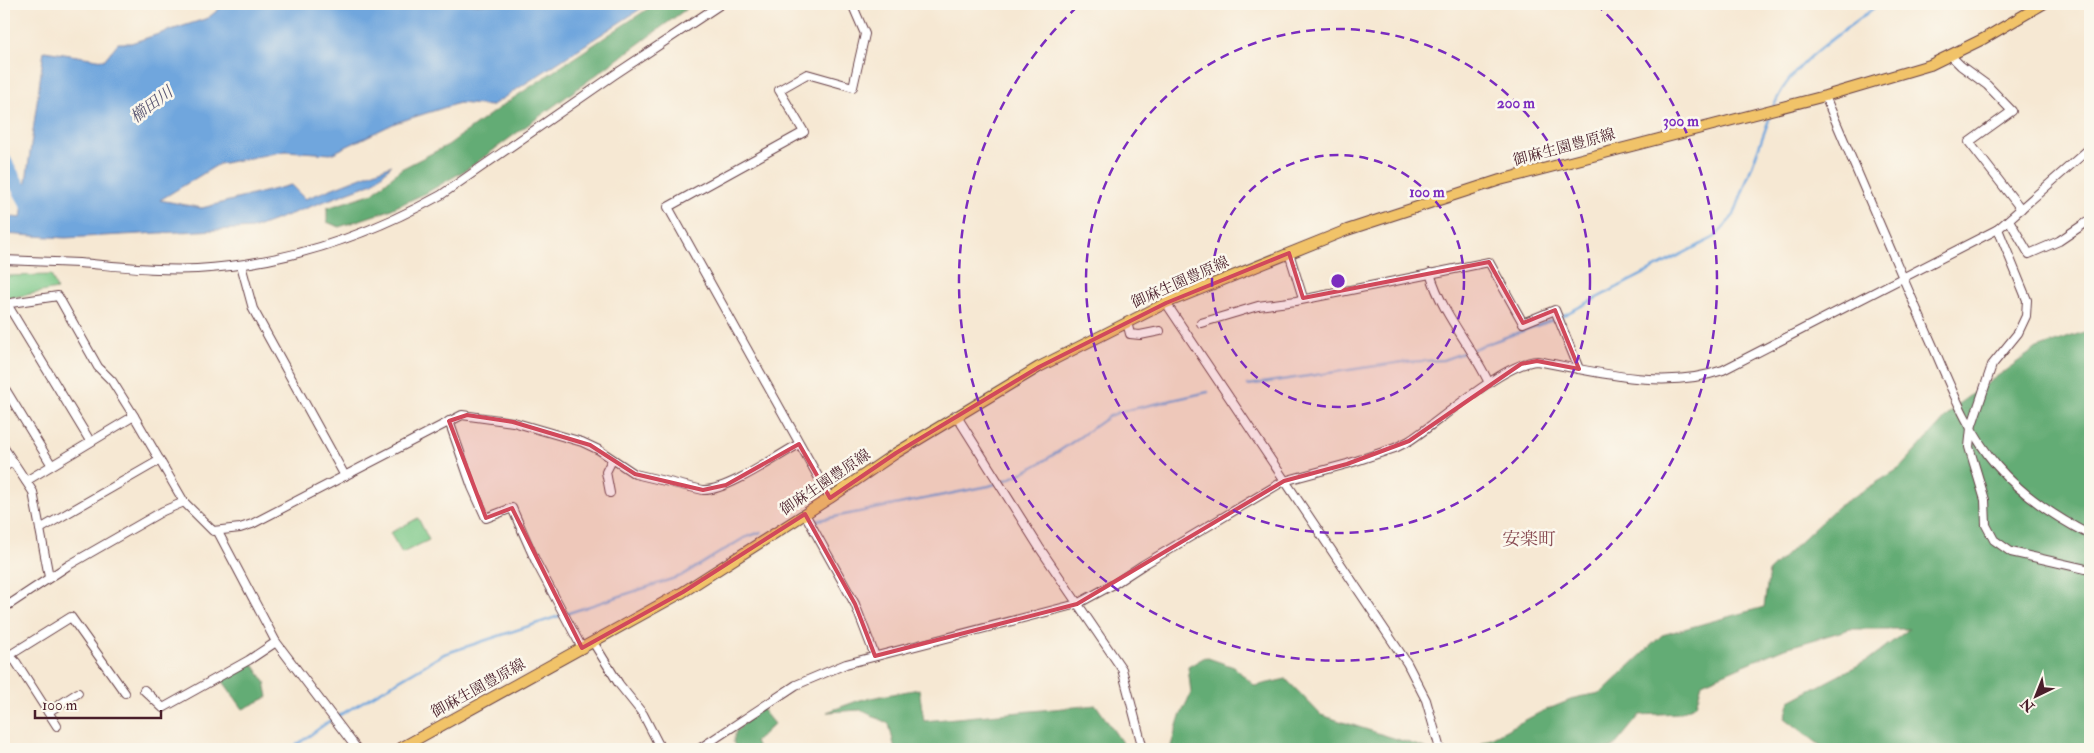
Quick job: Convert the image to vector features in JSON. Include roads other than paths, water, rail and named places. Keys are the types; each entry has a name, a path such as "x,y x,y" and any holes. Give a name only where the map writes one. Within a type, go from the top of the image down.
{"main road":[{"name":"御麻生園豊原線","path":"399,749 684,592 956,415 1039,367 1166,303 1347,230 1500,180 1825,96 1930,65 1983,40 2043,4"}],"street":[{"path":"4,260 166,269 241,265 303,252 329,244 414,210 448,190 721,4"},
{"path":"830,498 668,206 804,132 779,90 807,74 853,87 865,34 852,4"},
{"path":"1950,55 1961,66 1987,85 2012,111 1969,142 2021,209"},
{"path":"1825,96 1903,278 1971,428 1995,464 2014,485 2042,507 2090,535"},
{"path":"699,749 796,686 846,664 1077,604 1114,584 1142,565 1284,480 1347,464 1395,448 1430,427 1489,383 1528,362 1664,381 1684,380 1712,374 1998,230 2090,148"},
{"path":"2008,220 2029,254 2059,241 2090,220"},
{"path":"1998,230 2027,300 2026,316 2018,333 1992,365 1971,428 1969,447 1985,500 1986,525 1994,540 2011,552 2090,570"},
{"path":"1289,253 1303,298"},
{"path":"1201,323 1258,306 1489,262 1523,323 1556,310 1579,369"},
{"path":"241,265 253,309 345,476"},
{"path":"1430,273 1448,316 1467,344 1489,383"},
{"path":"90,441 6,304 58,296 98,367 112,381 184,502 208,528 218,532 252,524 449,421 467,415 513,422 582,442 599,450 635,474 712,490 726,485 799,444"},
{"path":"1166,303 1415,678 1426,700 1440,749"},
{"path":"1127,322 1130,334 1140,335 1160,331"},
{"path":"4,387 51,464"},
{"path":"956,415 1077,604 1122,669 1143,749"},
{"path":"26,481 51,464 134,416"},
{"path":"449,421 472,487 486,518 512,508 536,562 582,648"},
{"path":"4,448 33,492 49,577"},
{"path":"40,530 160,460"},
{"path":"610,493 606,472 612,460"},
{"path":"4,467 13,462"},
{"path":"4,608 49,577 163,511 184,502"},
{"path":"805,514 855,604 875,656"},
{"path":"218,532 276,642 335,724 357,749"},
{"path":"57,726 7,653 71,617 125,694"},
{"path":"144,690 163,708 249,660 276,642"},
{"path":"593,642 619,684 643,714 661,749"},
{"path":"48,712 78,693"}],"water":[{"path":"225,4 648,4 491,106 459,103 395,123 331,154 286,151 219,164 160,200 202,208 291,185 305,199 392,165 373,183 254,228 65,238 4,234 4,216 21,218 44,51 104,60 118,43 131,43 208,18"}],"waterway":[{"path":"1774,106 1782,90 1805,62 1819,49 1879,4"},
{"path":"1473,349 1558,318 1715,237 1734,215 1771,114"},
{"name":"櫛田川","path":"4,161 33,213"},
{"path":"1248,385 1403,362 1443,360 1468,351"},
{"path":"814,521 989,486 1036,465 1066,447 1108,417 1119,412 1208,392"},
{"path":"291,749 328,722 444,654 681,576 744,538 761,532"}],"district":[{"name":"安楽町","path":"1529,539"}]}
